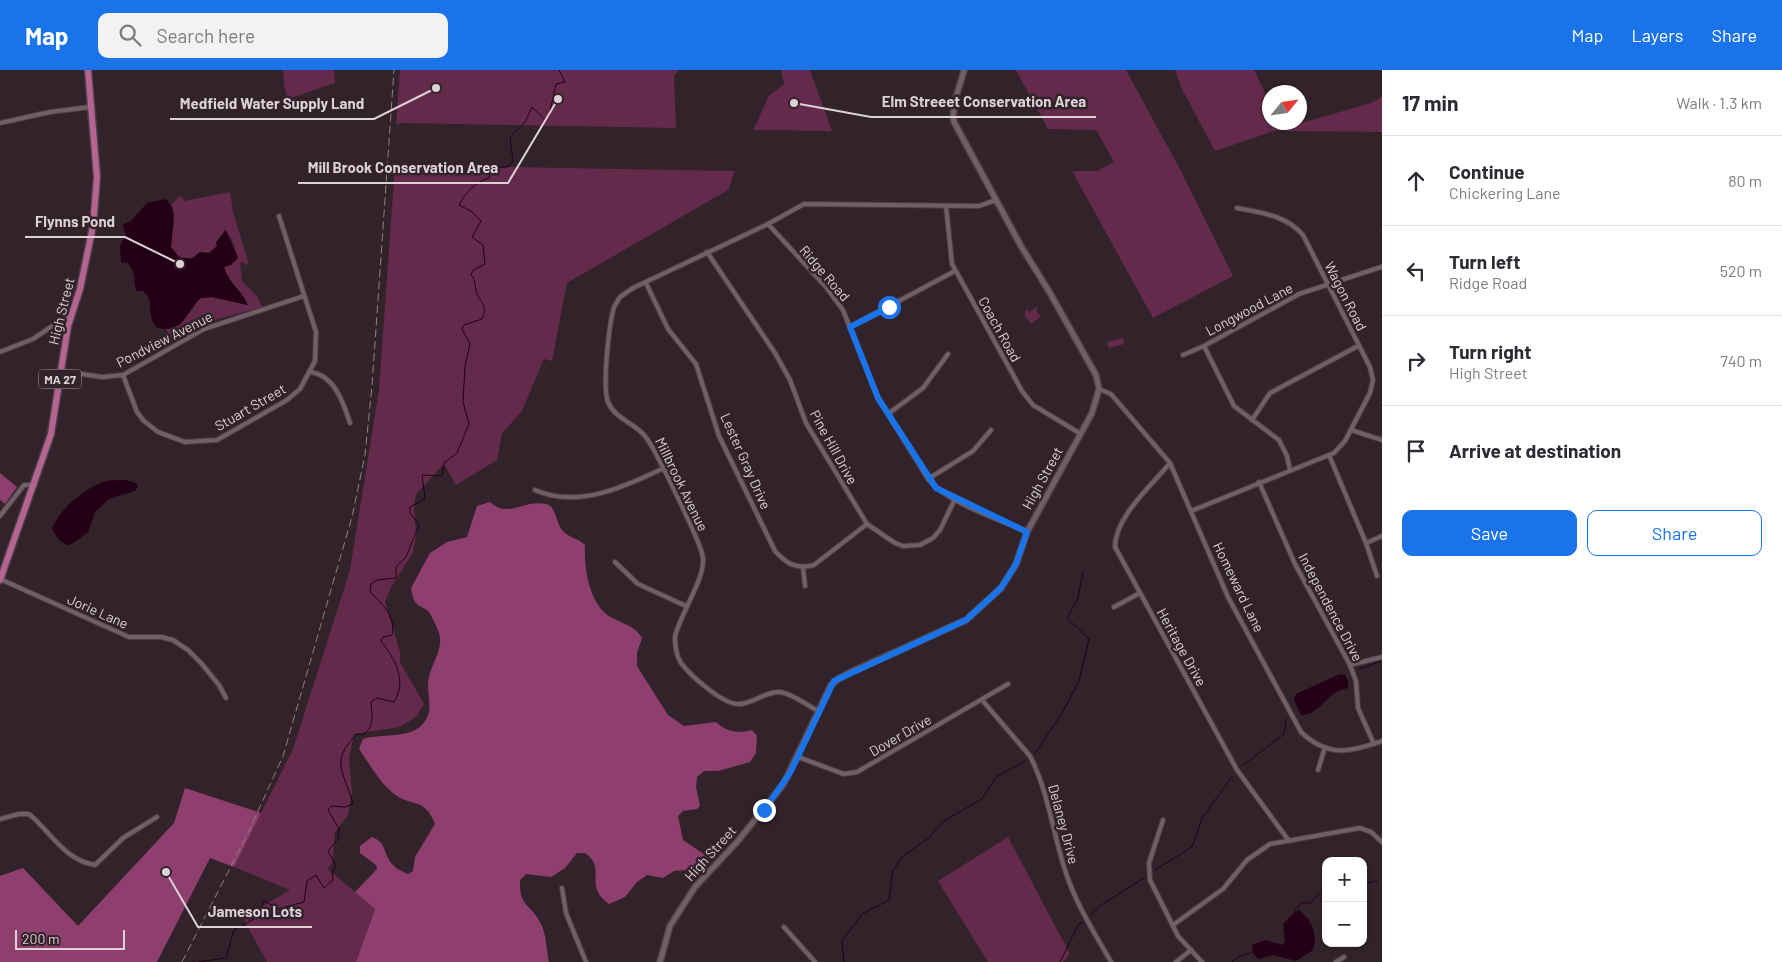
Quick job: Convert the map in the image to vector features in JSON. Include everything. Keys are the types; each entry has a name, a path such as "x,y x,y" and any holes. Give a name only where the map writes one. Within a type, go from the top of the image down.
{"main road":[{"name":"High Street","path":"0,579 35,485 51,434 68,326 88,259 95,210 97,177 88,70"}],"street":[{"path":"964,70 954,100 952,112 954,122 996,200 1096,375 1099,389"},
{"path":"0,123 50,112 90,107"},
{"name":"Millbrook Avenue","path":"818,711 780,692 738,705 722,699 686,668 677,654 674,637 701,574 703,558 696,538 646,436 615,413 606,394 614,307 625,293 768,224 804,204 979,206 996,200"},
{"name":"Coach Road","path":"946,206 950,255 955,271 1027,398 1054,419 1082,434"},
{"name":"Wagon Road","path":"1191,512 1259,482 1329,455 1340,448 1370,393 1373,380 1370,367 1297,228 1274,215 1238,208"},
{"name":"Stuart Street","path":"123,375 137,412 152,428 175,440 196,442 217,440 287,400 300,389 311,372 316,355 316,332 279,216"},
{"name":"Ridge Road","path":"768,224 835,298 850,327 878,398 928,479 936,488 955,499 1027,532"},
{"name":"Pine Hill Drive","path":"707,252 775,353 790,380 809,428 867,524 895,543 903,546 920,545 933,538 940,530 955,499"},
{"name":"Longwood Lane","path":"1183,355 1204,346 1299,294 1381,267"},
{"path":"850,327 955,271"},
{"name":"Lester Gray Drive","path":"646,282 668,329 696,364 719,436 775,551 790,565 803,567"},
{"name":"Pondview Avenue","path":"61,371 102,377 123,375 197,332 304,296"},
{"path":"0,352 39,336 64,318 70,317"},
{"path":"55,324 68,326"},
{"path":"1204,346 1234,406 1279,440 1287,456 1290,470"},
{"path":"1252,420 1270,393 1358,346"},
{"path":"888,414 923,388 948,354"},
{"path":"311,372 323,374 331,383 345,408 350,423"},
{"name":"High Street","path":"660,962 670,926 695,887 772,802 798,756 831,686 838,678 957,625 981,608 1001,588 1016,564 1027,532 1082,434 1092,412 1099,389"},
{"name":"Homeward Lane","path":"1099,389 1111,394 1170,464 1228,597 1296,724 1308,738 1324,748 1348,751 1359,750 1382,741"},
{"path":"928,479 973,451 991,430"},
{"path":"1351,430 1382,440"},
{"path":"1329,455 1366,543 1377,576"},
{"name":"Heritage Drive","path":"1170,464 1127,515 1116,532 1115,547 1237,770 1290,841"},
{"path":"535,490 551,496 605,493 621,488 662,468"},
{"name":"Independence Drive","path":"1259,482 1295,564 1350,665 1356,681 1358,708 1374,744"},
{"path":"0,516 24,485 35,485"},
{"path":"805,586 803,567 820,560 867,524"},
{"path":"1366,543 1382,536"},
{"path":"615,562 638,584 686,606"},
{"name":"Jorie Lane","path":"0,579 129,637 161,637 173,640 188,650 201,663 219,685 226,698"},
{"path":"1114,607 1140,594"},
{"path":"1350,665 1382,657"},
{"name":"Dover Drive","path":"798,756 844,774 858,772 1008,684"},
{"name":"Delaney Drive","path":"982,700 1030,756 1036,768 1071,888 1111,962"},
{"path":"1318,770 1324,748"},
{"path":"0,819 19,814 29,814 62,848 79,860 95,865 123,838 157,817"},
{"path":"1163,820 1154,844 1149,871 1150,880 1174,924 1178,936 1202,962"},
{"path":"1174,924 1223,889 1247,860 1270,844 1360,828 1371,832 1382,842"},
{"path":"562,888 566,913 586,962"},
{"path":"784,927 813,960 807,962"},
{"path":"1176,962 1191,950"},
{"path":"1336,962 1344,957"}],"shaded area":[{"path":"283,70 334,70 335,83 288,99 284,86"},
{"path":"400,70 679,70 674,75 676,128 401,123 396,125"},
{"path":"781,70 810,70 832,131 753,130 769,96 784,84"},
{"path":"1016,70 1126,70 1181,171 1233,276 1153,318 1072,171 1097,171 1114,162 1096,130 1048,129"},
{"path":"1175,70 1254,70 1262,87 1262,130 1277,130 1215,151 1182,89"},
{"path":"1382,97 1382,132 1285,131 1307,130 1307,121 1371,103"},
{"path":"395,165 735,171 728,190 567,283 552,361 544,359 522,411 502,433 497,460 456,485 444,464 416,494 414,505 416,536 413,553 391,587 385,602 400,652 400,662 424,704 416,717 400,727 354,734 349,758 352,791 348,815 335,832 333,862 328,869 375,909 356,962 267,962 244,920 256,910 290,890 234,867 293,749 350,570 379,390"},
{"path":"230,192 233,212 249,265 240,262 242,281 257,296 262,307 218,319 173,340 166,329 193,309 195,303 201,298 212,297 247,305 224,267 238,258 232,240 225,230 216,242 217,246 199,256 178,257 171,247 174,223 170,206 181,195 184,201"},
{"path":"166,199 172,207 174,214 171,247 179,257 191,259 200,252 209,253 217,246 216,243 226,230 238,258 231,265 224,267 229,278 248,305 212,297 201,298 179,325 165,329 156,327 151,316 147,295 143,291 136,291 133,271 128,263 121,262 120,246 126,234 122,225 131,221 147,203"},
{"path":"1038,306 1036,311 1041,316 1031,324 1025,316 1025,311 1030,312"},
{"path":"1123,338 1124,344 1109,348 1107,342"},
{"path":"0,473 17,487 5,504 0,500"},
{"path":"113,480 126,480 136,483 138,486 135,491 109,499 95,512 88,532 72,544 67,545 59,540 52,529 61,514 74,500 98,484"},
{"path":"490,502 504,509 538,503 549,505 554,511 562,530 585,545 588,580 594,598 608,616 634,629 642,638 637,653 637,666 668,715 684,726 716,722 724,728 733,731 752,730 757,736 756,753 750,762 718,771 704,771 697,777 696,787 700,806 697,809 683,811 678,816 683,840 711,859 698,877 685,870 674,871 663,878 647,875 637,882 625,897 609,904 601,897 597,890 596,871 592,859 585,853 577,853 565,868 551,877 526,874 520,880 521,896 537,917 543,929 549,962 356,962 375,909 355,892 377,869 376,865 360,853 360,846 372,837 378,840 393,865 408,874 413,871 415,857 435,824 431,815 422,806 400,797 388,789 359,749 363,739 411,732 419,728 425,721 429,712 428,681 439,650 440,639 430,614 415,602 411,588 430,553 447,542 467,537 477,506"},
{"path":"1340,674 1345,675 1348,681 1348,688 1336,692 1311,713 1301,715 1294,700 1296,694"},
{"path":"185,788 261,813 234,867 210,858 157,962 0,962 0,876 23,868 78,926 174,823"},
{"path":"1008,837 1070,954 1063,962 988,962 938,881"},
{"path":"1299,910 1313,928 1315,938 1313,950 1296,961 1273,955 1258,959 1253,953 1252,945 1265,940 1283,945 1285,941 1283,924"}],"waterway":[{"path":"198,962 226,958 234,930 261,915 263,900 278,909 304,902 307,881 316,875 324,888 333,880 332,873 336,866 328,851 338,839 339,829 328,810 331,806 345,807 353,804 341,767 343,752 357,734 363,735 367,732 372,720 371,702 377,698 394,702 400,686 395,662 381,641 383,637 392,635 392,622 387,611 370,592 371,584 377,580 396,578 396,567 406,557 419,525 410,513 410,507 425,499 422,475 442,476 444,463 457,453 469,424 463,402 465,366 470,344 462,329 464,325 482,319 484,315 484,306 477,294 471,275 473,270 485,264 483,245 472,237 481,221 471,211 459,205 471,188 489,178 491,168 508,167 513,161 510,137 525,122 532,107 545,120 549,116 556,84 565,82 559,70"},
{"path":"1035,753 1060,717 1079,681 1089,639 1067,618 1078,598 1083,571"},
{"path":"1359,669 1382,661"},
{"path":"1243,765 1284,734 1286,720"},
{"path":"844,962 842,941 862,914 889,900 893,870 903,856 928,839 944,821 982,799 996,777 1025,761"},
{"path":"1155,870 1192,847 1202,818 1232,777"},
{"path":"1091,915 1098,907 1144,878"},
{"path":"1367,883 1377,881"},
{"path":"1295,911 1301,903 1311,903 1319,893 1322,893"},
{"path":"1060,962 1078,925 1084,921"},
{"path":"1232,962 1238,957 1253,952"}],"railway":[{"path":"182,962 249,831 283,756 352,517 365,455 372,386 394,70"}],"place":[{"name":"Medfield Water Supply Land","path":"436,88"},
{"name":"Mill Brook Conservation Area","path":"558,99"},
{"name":"Elm Streeet Conservation Area","path":"794,103"},
{"name":"Flynns Pond","path":"180,264"},
{"name":"Jameson Lots","path":"166,872"}],"route":[{"path":"764,810 772,802 790,773 834,681 966,620 1001,588 1016,564 1027,532 955,499 936,488 928,479 878,398 850,327 889,307"}]}
